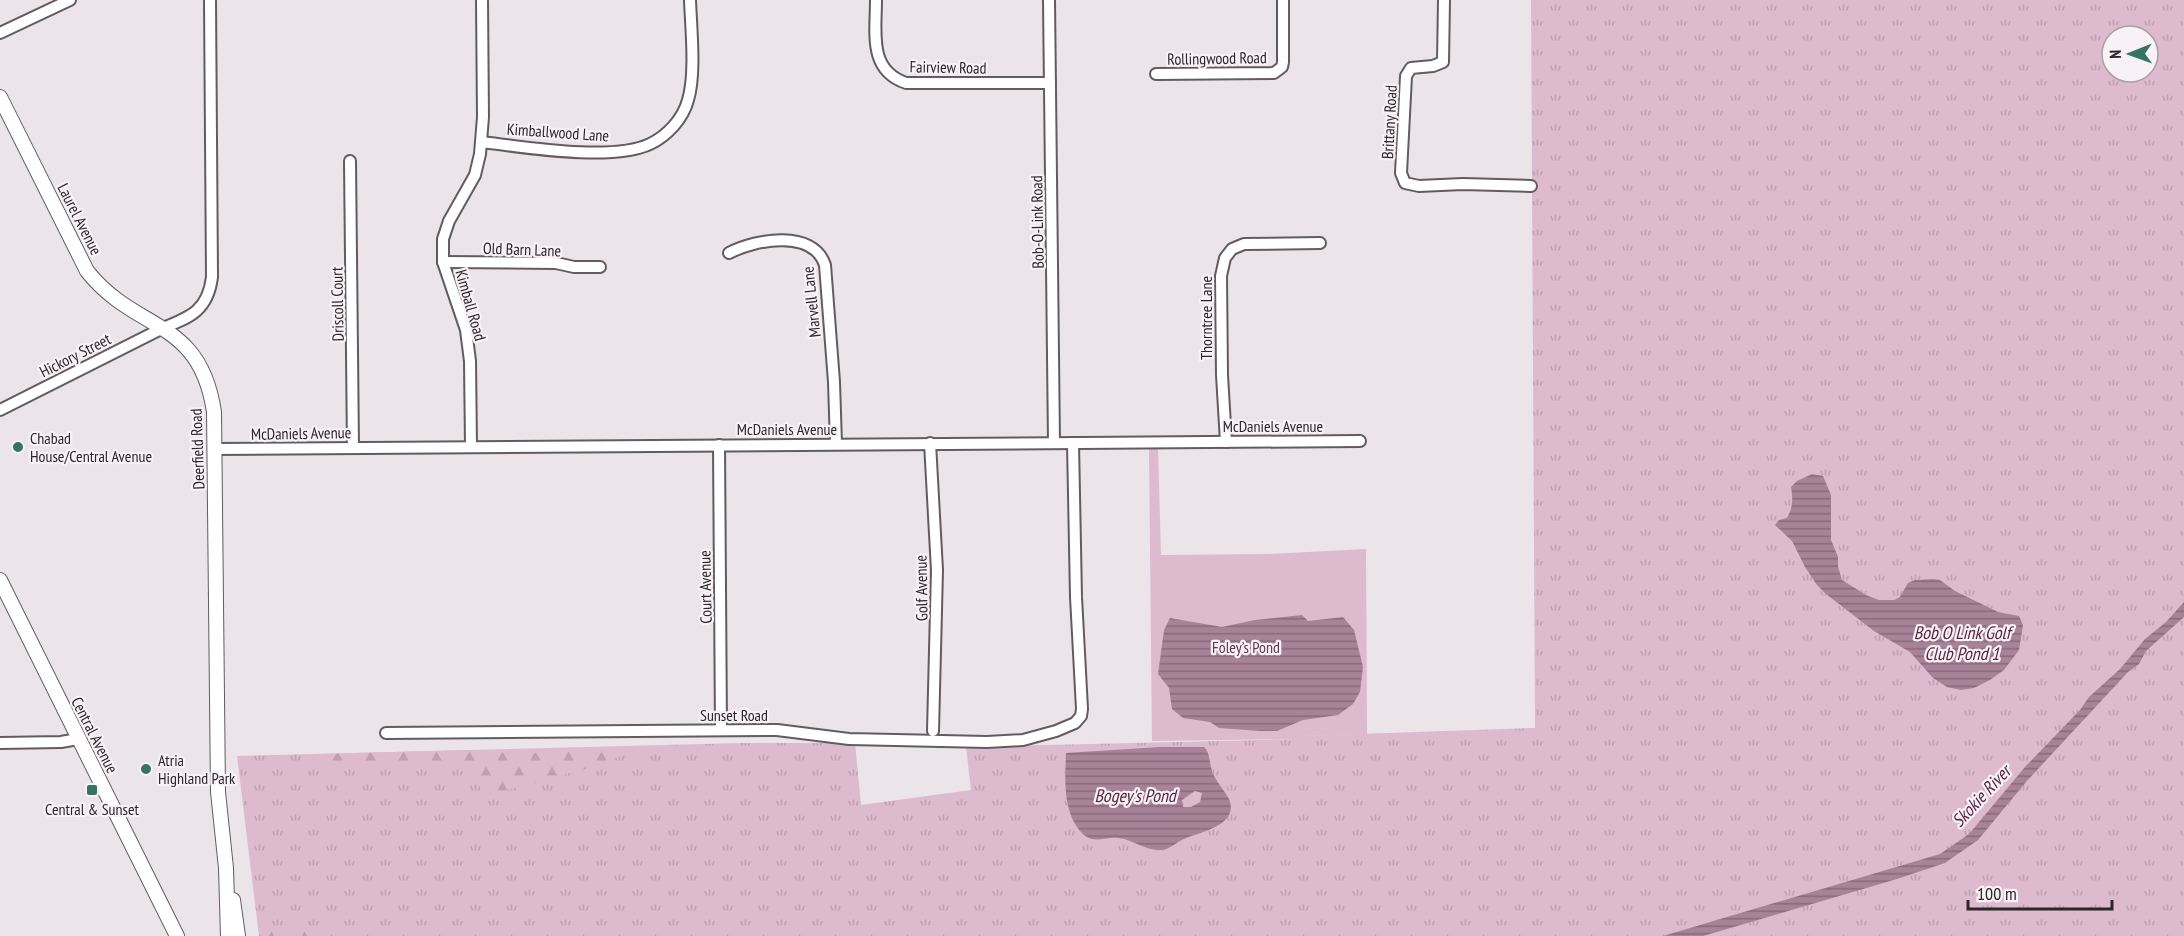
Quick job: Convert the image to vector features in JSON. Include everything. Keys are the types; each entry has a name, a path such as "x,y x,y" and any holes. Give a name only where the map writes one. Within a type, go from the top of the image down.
{"street":[{"path":"0,33 70,0"},
{"path":"163,328 182,321 199,310 211,288 210,0"},
{"name":"Kimball Road","path":"471,446 470,362 466,330 443,262 443,239 449,221 475,175 482,142 482,0"},
{"name":"Kimballwood Lane","path":"482,142 586,152 626,151 657,141 676,123 688,101 691,80 690,0"},
{"name":"Fairview Road","path":"876,0 878,56 884,70 894,79 906,83 1050,83"},
{"name":"Bob-O-Link Road","path":"1049,0 1054,443"},
{"name":"Rollingwood Road","path":"1156,75 1274,73 1282,67 1284,62 1283,0"},
{"name":"Brittany Road","path":"1444,0 1443,62 1433,66 1411,68 1406,76 1402,179 1405,183 1419,186 1463,184 1531,186"},
{"name":"Laurel Avenue","path":"0,97 87,271 108,294 163,328"},
{"name":"Driscoll Court","path":"350,161 353,447"},
{"name":"Marvell Lane","path":"729,253 749,243 799,242 813,247 822,258 825,265 834,382 836,444"},
{"name":"Thorntree Lane","path":"1226,442 1222,375 1221,266 1232,249 1244,244 1320,243"},
{"name":"Old Barn Lane","path":"443,262 545,262 574,267 600,267"},
{"name":"Hickory Street","path":"0,410 163,328"},
{"name":"Deerfield Road","path":"163,328 188,348 206,375 214,412 218,792 226,868 228,936"},
{"name":"McDaniels Avenue","path":"214,449 1360,441"},
{"name":"Sunset Road","path":"386,733 721,729 777,730 849,739 987,742 1023,740 1071,726 1078,721 1082,709 1076,597 1073,442"},
{"name":"Golf Avenue","path":"930,443 937,570 933,731"},
{"name":"Court Avenue","path":"719,445 721,729"},
{"name":"Central Avenue","path":"0,580 177,936"},
{"path":"0,744 61,742 78,739"},
{"name":"Deerfield Road","path":"226,868 237,916 238,936"}],"green space":[{"path":"1531,0 2184,0 2184,936 259,936 237,756 742,743 855,743 861,805 971,790 966,747 1299,739 1299,736 1535,728"},
{"name":"Foley’s Pond","path":"1149,448 1158,448 1161,555 1269,554 1366,549 1367,734 1300,736 1299,739 1152,741"},
{"path":"466,750 528,753 636,750 600,765 504,791 494,791 476,784 459,760 319,767 319,754"},
{"path":"1195,791 1202,793 1200,802 1191,807 1183,807 1181,800"},
{"path":"264,930 321,932 327,936 262,936"}],"water":[{"name":"Bob O Link Golf Club Pond 1","path":"1812,474 1823,476 1831,495 1831,540 1838,557 1842,580 1879,600 1894,600 1900,597 1908,583 1915,580 1940,580 1955,591 1998,612 2019,616 2023,625 2019,650 2004,670 1974,688 1961,690 1947,687 1933,678 1910,652 1874,631 1817,585 1792,541 1775,525 1779,520 1787,518 1789,514 1792,503 1791,487 1797,481"},
{"path":"2184,602 2184,617 2146,651 2139,664 2128,672 2026,782 1978,840 1945,863 1703,936 1663,936 1940,854 1969,834 2025,767 2080,710 2089,697 2120,669 2145,639 2166,622"},
{"name":"Foley’s Pond","path":"1302,615 1308,621 1343,617 1354,630 1363,667 1360,692 1353,704 1338,715 1303,720 1277,731 1260,731 1219,728 1210,722 1183,718 1172,709 1169,688 1158,674 1164,630 1170,618 1222,627 1255,620"},
{"name":"Bogey's Pond","path":"1160,747 1204,747 1208,753 1214,776 1229,799 1231,808 1229,816 1224,822 1162,850 1154,850 1119,838 1088,838 1077,827 1068,807 1065,785 1066,753","holes":["1195,791 1202,793 1200,802 1191,807 1183,807 1182,800"]}],"place":[{"name":"Chabad House/Central Avenue","path":"18,447"},
{"name":"Atria Highland Park","path":"146,769"},
{"name":"Central & Sunset","path":"92,790"}],"water label":[{"name":"Skokie River","path":"1981,796"}]}
